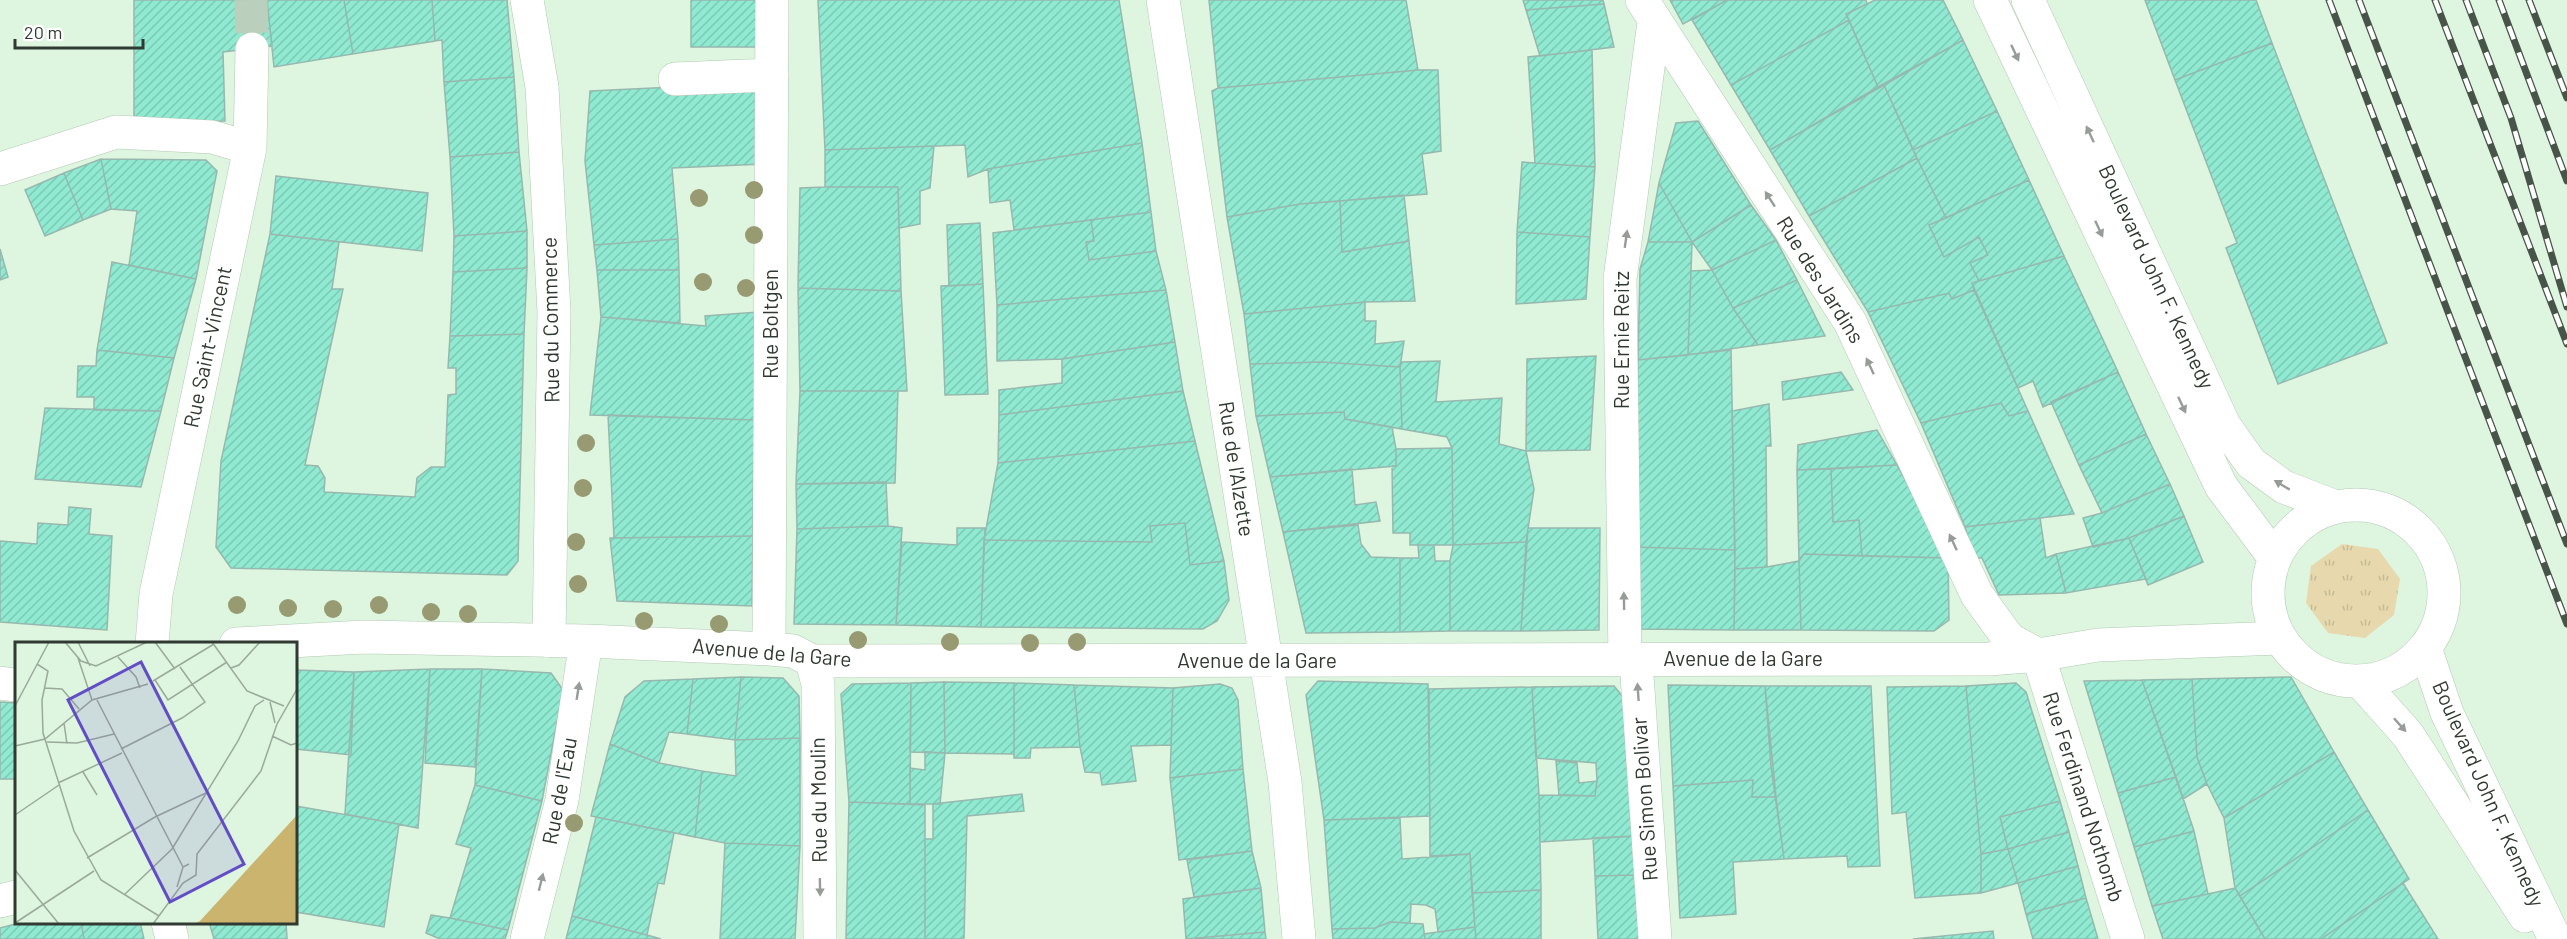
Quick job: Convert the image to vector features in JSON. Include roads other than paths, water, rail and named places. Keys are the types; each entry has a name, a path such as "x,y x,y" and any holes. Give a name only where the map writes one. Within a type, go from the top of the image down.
{"street":[{"name":"Rue du Commerce","path":"527,0 542,87 554,312 549,641"},
{"name":"Rue Boltgen","path":"769,649 772,0"},
{"name":"Rue de l'Alzette","path":"1162,0 1285,782 1299,939"},
{"name":"Boulevard John F. Kennedy","path":"1990,0 2221,486 2274,557"},
{"name":"Boulevard John F. Kennedy","path":"2028,0 2224,424 2251,463 2284,487 2336,507"},
{"name":"Rue des Jardins","path":"1648,11 1850,322 1977,596 2008,639 2038,655"},
{"name":"Rue Ernie Reitz","path":"1630,660 1620,279 1648,11"},
{"name":"Rue Saint-Vincent","path":"152,642 156,594 250,148 252,48"},
{"path":"675,80 772,75"},
{"path":"0,169 116,132 212,137 250,148"},
{"path":"2363,504 2390,511 2414,526 2431,546 2442,571 2444,598 2439,624 2425,648 2400,669 2385,677 2361,682 2336,680 2313,671 2294,657 2279,638 2269,612 2268,584 2274,557 2289,534 2311,517 2336,507 2363,504"},
{"name":"Avenue de la Gare","path":"279,642 364,638 586,642 793,651 812,661 1266,662 1977,659 2038,655 2098,645 2279,638"},
{"name":"Rue de l'Eau","path":"527,939 562,800 586,642"},
{"name":"Boulevard John F. Kennedy","path":"2425,648 2447,713 2555,939"},
{"name":"Rue Ferdinand Nothomb","path":"2038,655 2128,939"},
{"name":"Rue Simon Bolivar","path":"1630,660 1655,939"},
{"name":"Rue du Moulin","path":"812,661 818,684 820,939"},
{"name":"Boulevard John F. Kennedy","path":"2361,682 2408,735 2540,939"},
{"path":"0,683 15,684"},
{"path":"0,901 15,897"},
{"path":"168,924 172,939"}],"tunnel":[{"path":"251,0 252,49"}],"railway":[{"path":"2329,0 2567,624"},
{"path":"2359,0 2567,544"},
{"path":"2435,0 2567,344"},
{"path":"2466,0 2511,118 2567,307"},
{"path":"2499,0 2567,181"},
{"path":"2529,0 2567,98"}]}
